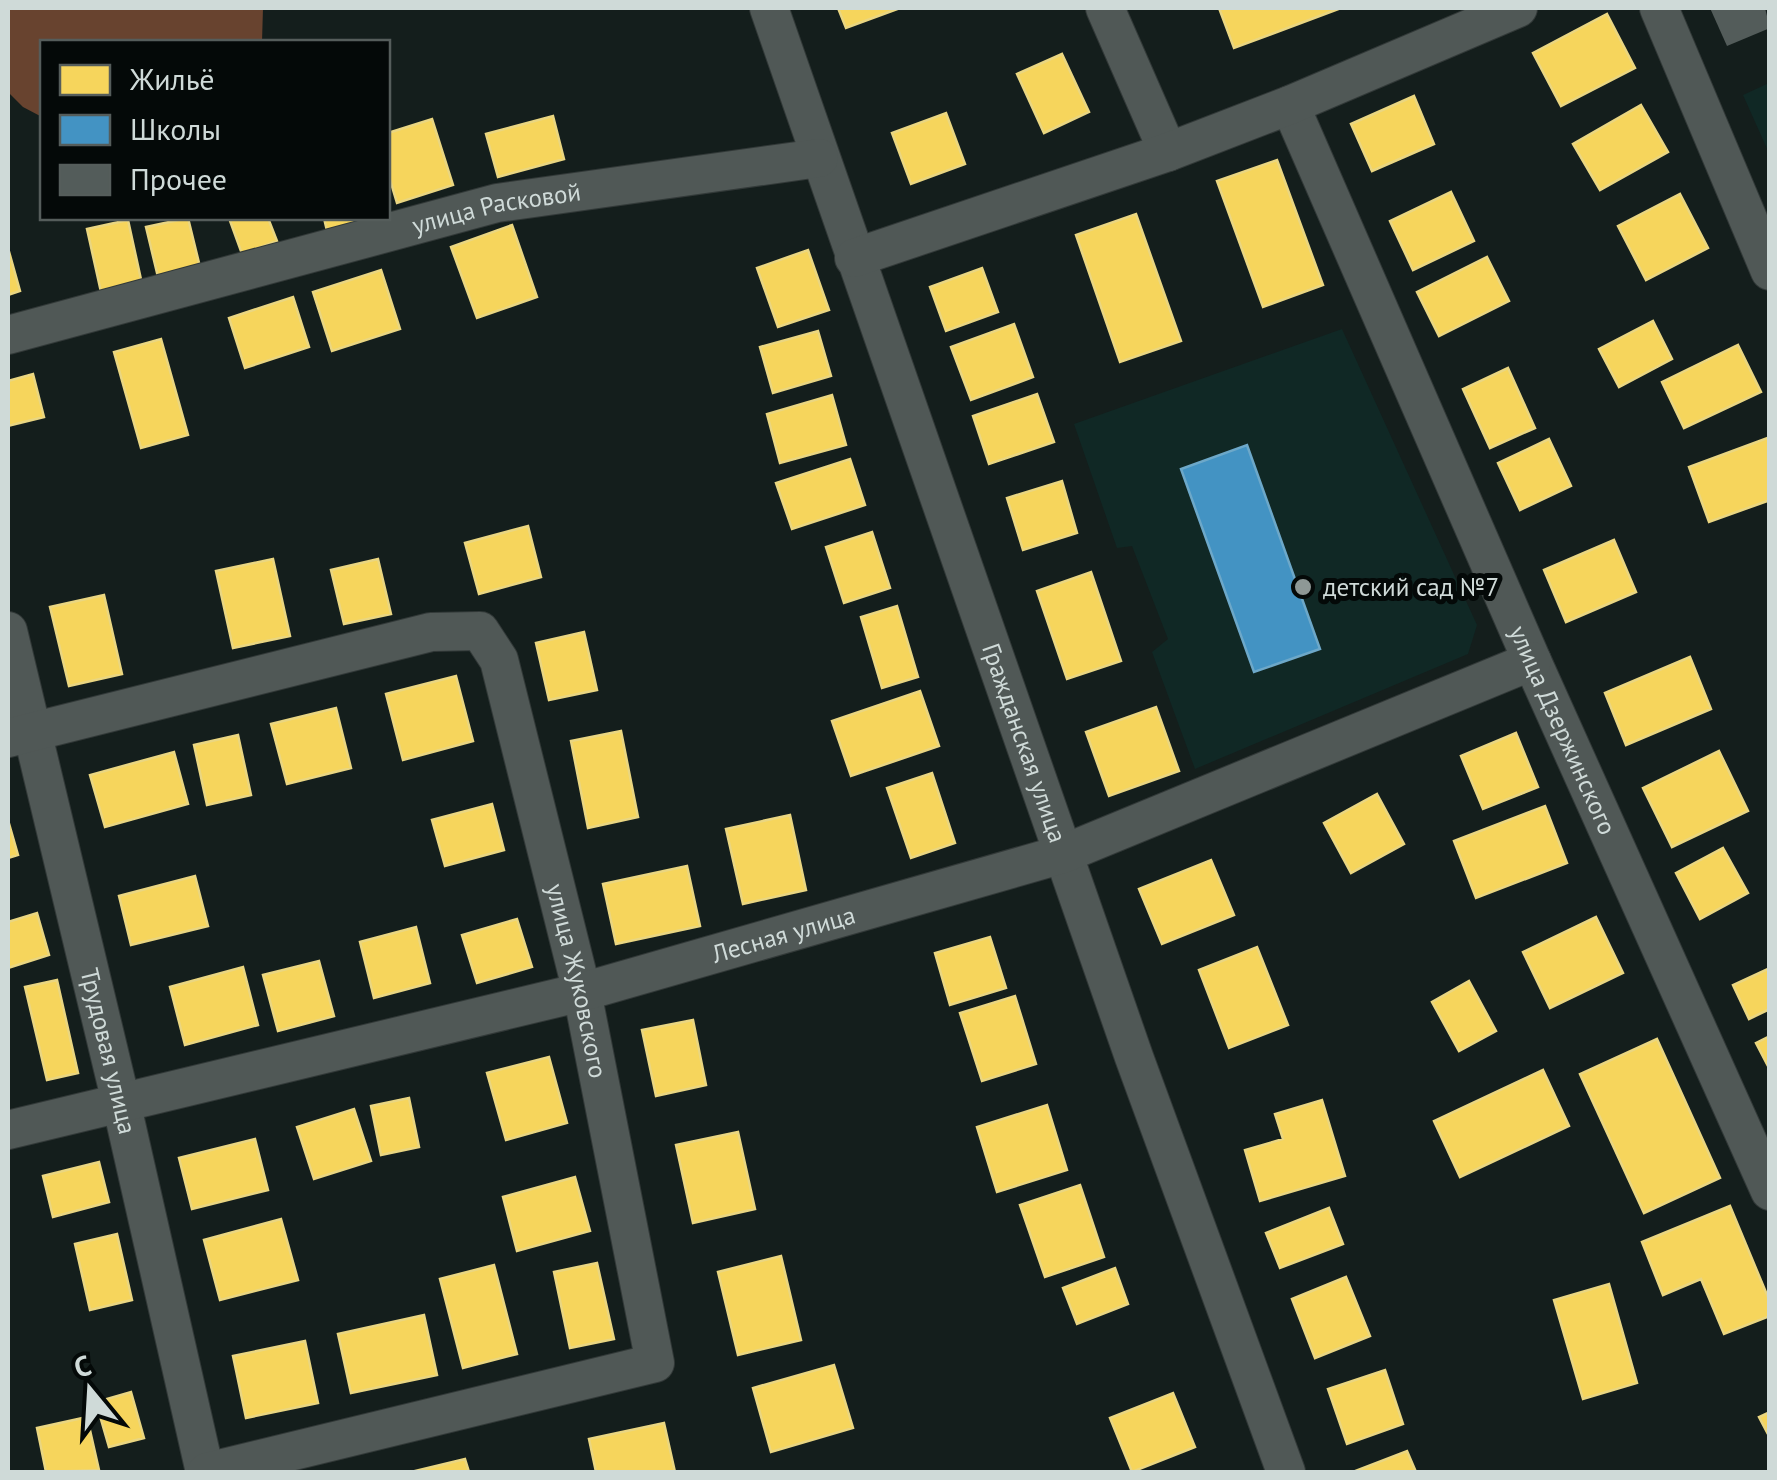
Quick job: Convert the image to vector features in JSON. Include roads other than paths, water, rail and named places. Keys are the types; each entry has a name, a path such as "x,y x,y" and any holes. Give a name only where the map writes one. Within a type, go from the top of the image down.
{"street":[{"name":"Гражданская улица","path":"769,8 1063,854 1286,1472"},
{"path":"1105,8 1168,152"},
{"path":"854,258 1168,152 1518,8"},
{"path":"1659,8 1770,272"},
{"name":"улица Дзержинского","path":"1290,105 1532,662 1770,1191"},
{"name":"улица Расковой","path":"8,336 498,203 819,158"},
{"name":"Трудовая улица","path":"8,631 19,735 121,1102 206,1472"},
{"name":"улица Жуковского","path":"19,735 431,632 480,631 499,660 582,992 655,1363 206,1472"},
{"name":"Лесная улица","path":"8,1130 582,992 1063,854 1532,662"}],"place":[{"name":"детский сад №7","path":"1303,587"}]}
